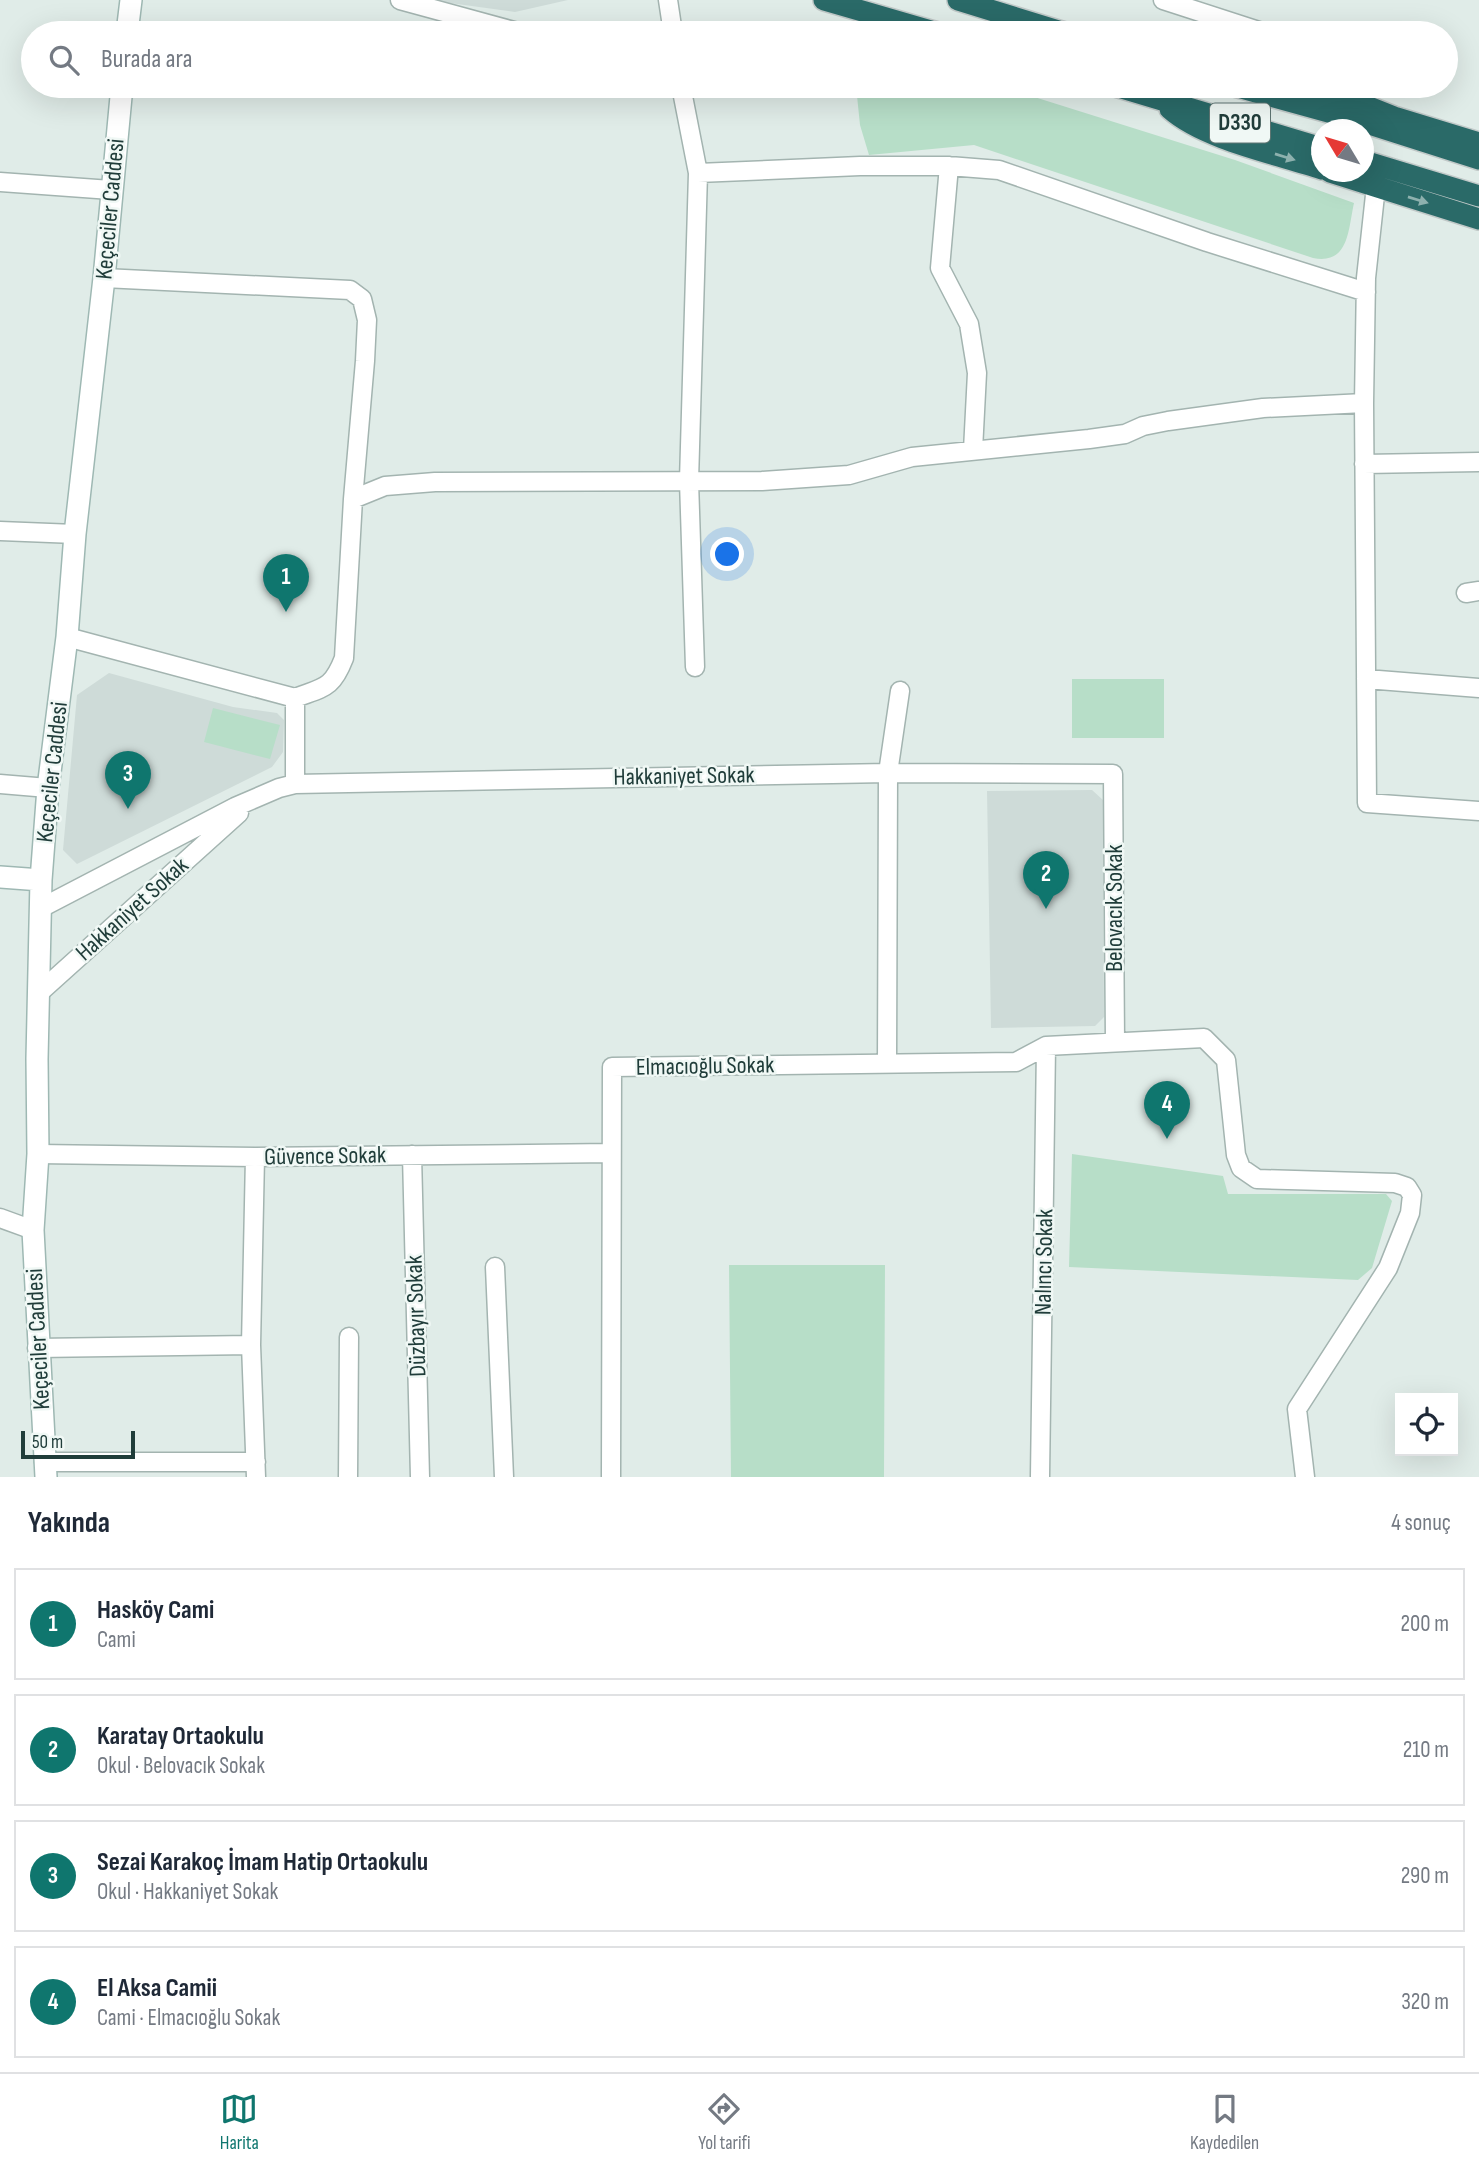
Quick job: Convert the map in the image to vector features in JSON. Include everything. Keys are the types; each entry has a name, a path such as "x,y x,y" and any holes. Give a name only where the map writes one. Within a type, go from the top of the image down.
{"highway":[{"path":"824,0 897,21"},
{"path":"958,0 1026,21"},
{"name":"D330","path":"1155,98 1311,145"},
{"name":"D330","path":"1277,98 1479,159"},
{"path":"1346,98 1394,117 1479,143"},
{"path":"1158,99 1182,120 1311,166"},
{"path":"1374,164 1479,196"},
{"path":"1363,182 1479,219"}],"street":[{"path":"128,21 131,0"},
{"path":"400,0 477,21"},
{"path":"668,0 671,21"},
{"path":"1163,0 1228,21"},
{"name":"Keçeciler Caddesi","path":"43,1472 33,1230 38,1154 41,880 48,788 104,278 121,98"},
{"path":"683,98 698,173 689,481 695,667"},
{"path":"698,173 860,166 949,166 999,170 1207,242 1366,292"},
{"path":"949,166 940,268 969,324 976,373 973,450"},
{"path":"0,182 111,190"},
{"path":"1376,186 1366,292 1364,403 1367,803 1479,811"},
{"path":"66,637 295,698 332,683 344,658 353,499 365,361 366,320 362,299 351,290 104,278"},
{"path":"353,499 385,486 435,482 762,481 849,475 912,457 1125,434 1143,426 1168,421 1263,408 1364,403"},
{"path":"1364,464 1479,462"},
{"path":"0,531 75,534"},
{"path":"1366,679 1479,688"},
{"path":"887,1064 888,773 900,691"},
{"path":"295,698 295,784"},
{"name":"Hakkaniyet Sokak","path":"41,908 257,797 295,784 888,773 1114,774"},
{"name":"Belovacık Sokak","path":"1114,774 1115,1042"},
{"path":"0,784 48,788"},
{"name":"Hakkaniyet Sokak","path":"39,993 257,797"},
{"path":"0,877 41,880"},
{"name":"Elmacıoğlu Sokak","path":"611,1477 611,1067 1016,1062 1046,1046 1204,1038 1226,1060 1236,1154 1241,1168 1257,1179 1395,1184 1407,1187 1412,1195 1410,1213 1388,1268 1297,1409 1305,1477"},
{"name":"Nalıncı Sokak","path":"1040,1477 1046,1046"},
{"name":"Güvence Sokak","path":"38,1154 255,1157 611,1153"},
{"name":"Düzbayır Sokak","path":"412,1155 420,1477"},
{"path":"43,1472 256,1469 251,1345 255,1157"},
{"path":"0,1217 33,1230"},
{"path":"495,1267 504,1477"},
{"path":"348,1477 349,1337"},
{"path":"37,1348 251,1345"}],"shaded area":[{"path":"428,0 568,0 515,12"},
{"path":"109,673 233,707 277,713 284,720 283,752 272,767 77,864 63,850 77,695"},
{"path":"1092,790 1103,800 1104,1017 1095,1026 991,1028 987,791"}],"green space":[{"path":"857,98 1037,98 1235,160 1354,203 1348,234 1340,251 1325,259 1313,258 974,145 869,155 860,125"},
{"path":"1072,679 1164,679 1164,738 1072,738"},
{"path":"213,708 280,725 270,759 204,742"},
{"path":"1072,1154 1223,1176 1228,1194 1386,1194 1392,1201 1372,1268 1358,1280 1069,1267"},
{"path":"729,1265 885,1265 884,1477 731,1477"}],"place":[{"name":"Hasköy Cami","path":"286,612"},
{"name":"Sezai Karakoç İmam Hatip Ortaokulu","path":"128,809"},
{"name":"Karatay Ortaokulu","path":"1046,909"},
{"name":"El Aksa Camii","path":"1167,1139"}]}
